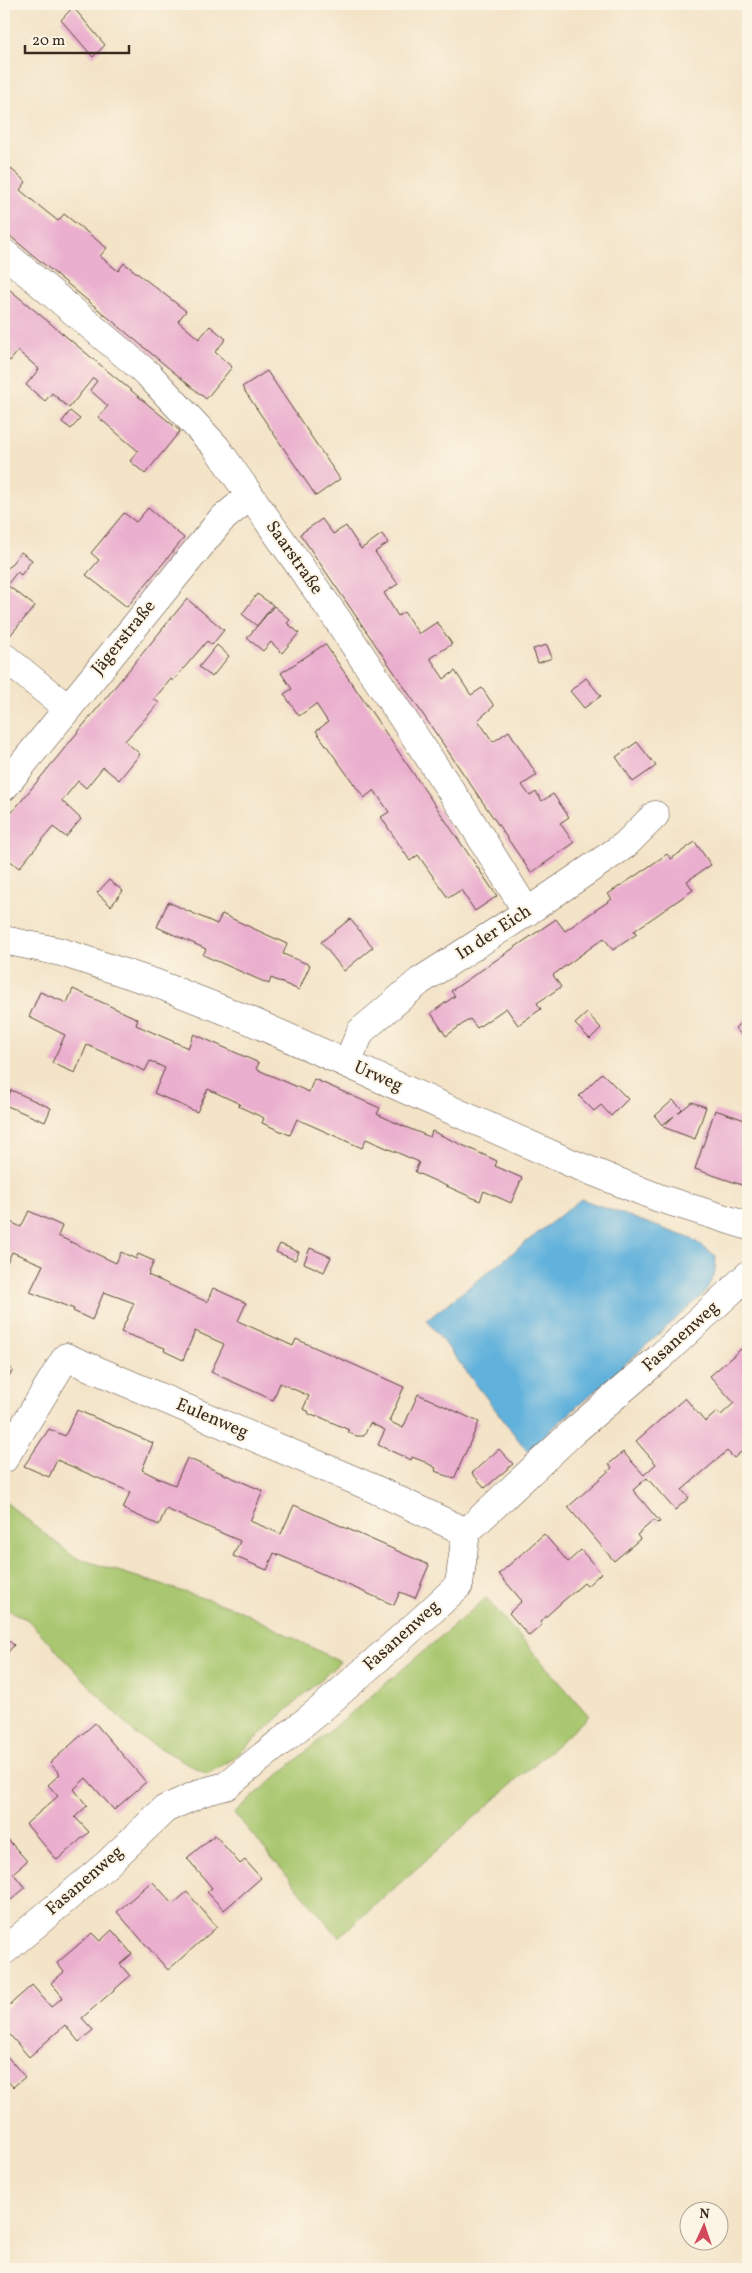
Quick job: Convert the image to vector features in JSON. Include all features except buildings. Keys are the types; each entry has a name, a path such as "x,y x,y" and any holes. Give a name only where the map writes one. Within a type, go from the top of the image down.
{"street":[{"name":"Saarstraße","path":"4,253 148,374 216,447 337,619 447,785 527,912"},
{"name":"Jägerstraße","path":"4,787 221,520 250,496"},
{"path":"4,657 67,708"},
{"name":"In der Eich","path":"347,1063 361,1031 420,981 527,912 625,845 655,815"},
{"name":"Urweg","path":"4,940 61,952 156,983 347,1063 571,1163 659,1198 748,1226"},
{"name":"Fasanenweg","path":"4,1951 107,1864 165,1809 203,1792 226,1786 321,1708 426,1616 459,1585 466,1532 573,1432 659,1358 748,1274"},
{"name":"Eulenweg","path":"4,1459 66,1357 368,1486 466,1532"}],"green space":[{"path":"4,1501 74,1557 237,1609 340,1662 233,1759 207,1774 135,1734 28,1620 4,1608"},
{"path":"486,1598 589,1716 339,1937 234,1813"}],"water":[{"path":"581,1199 692,1239 716,1256 715,1272 705,1293 527,1451 427,1320"}]}
